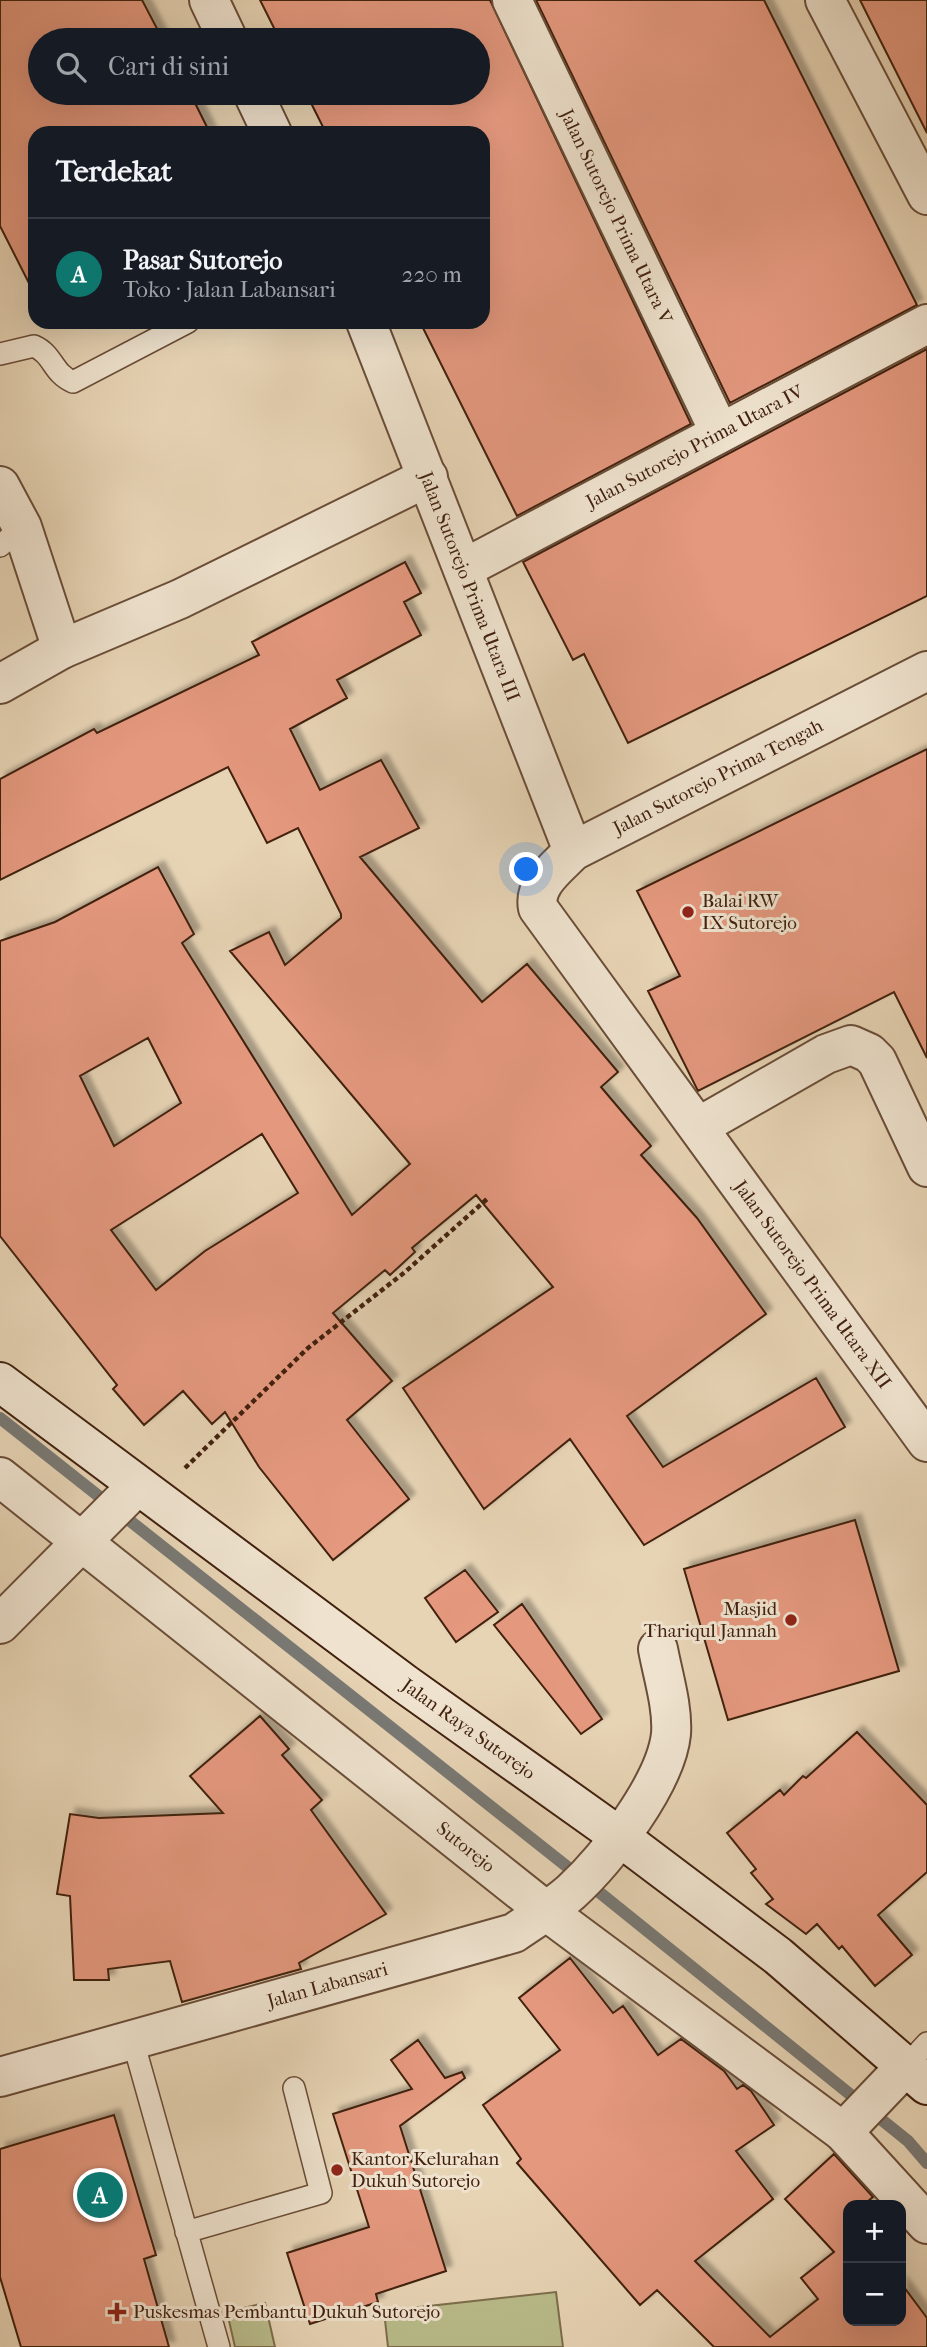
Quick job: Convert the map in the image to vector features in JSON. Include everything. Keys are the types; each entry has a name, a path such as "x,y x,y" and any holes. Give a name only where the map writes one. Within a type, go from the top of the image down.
{"street":[{"path":"209,0 222,28"},
{"name":"Jalan Sutorejo Prima Utara V","path":"512,0 719,431"},
{"path":"825,0 927,195"},
{"path":"259,105 269,126"},
{"name":"Jalan Sutorejo Prima Utara IV","path":"463,569 719,431 927,324"},
{"name":"Jalan Sutorejo Prima Utara III","path":"369,329 573,851"},
{"path":"0,684 62,649 180,599 428,477"},
{"path":"0,486 11,536 62,649"},
{"name":"Jalan Sutorejo Prima Tengah","path":"538,908 540,886 573,851 927,671"},
{"name":"Jalan Sutorejo Prima Utara XII","path":"538,908 700,1126 927,1442"},
{"path":"700,1126 826,1054 851,1045 869,1053 877,1061 927,1167"},
{"name":"Jalan Raya Sutorejo","path":"0,1382 138,1495 404,1684 583,1876 778,1956 913,2069"},
{"name":"Sutorejo","path":"0,1477 583,1876 846,2130 927,2224"},
{"path":"0,1624 89,1536 138,1495"},
{"path":"583,1876 642,1806 669,1748 669,1707 658,1649"},
{"name":"Jalan Labansari","path":"0,2077 504,1936 583,1876"},
{"path":"846,2130 913,2069"}],"lane":[{"path":"0,354 34,346 45,351 59,376 74,382 175,329"},
{"path":"133,2041 219,2347"},
{"path":"186,2232 321,2193 294,2088"}],"path":[{"path":"138,1495 308,1348 405,1272 487,1199"}],"green space":[{"path":"556,2292 563,2347 388,2347 384,2311"},
{"path":"265,2303 275,2347 235,2347 227,2312"}],"building":[{"path":"0,0 142,0 157,28 28,28 28,105 196,105 206,126 28,126 28,281 0,226"},
{"path":"260,0 490,0 691,424 517,516 424,329 490,329 490,126 322,126 312,105 490,105 490,28 274,28"},
{"path":"536,0 764,0 917,305 730,403"},
{"path":"860,0 927,0 927,133 872,24"},
{"path":"927,349 927,596 628,743 584,654 573,660 523,562"},
{"path":"405,562 421,593 404,602 421,635 337,680 347,698 290,729 320,790 381,760 419,828 360,857 482,1002 527,964 618,1072 601,1087 651,1146 641,1155 697,1218 766,1314 627,1416 663,1467 816,1378 845,1427 644,1545 570,1439 484,1509 403,1388 553,1287 476,1195 412,1248 415,1252 390,1275 385,1270 333,1313 392,1381 347,1420 409,1499 333,1560 259,1467 225,1412 212,1424 183,1391 144,1425 113,1389 117,1385 0,1236 0,941 55,922 158,867 194,934 182,943 352,1215 410,1164 230,951 269,932 285,965 341,918 341,914 298,828 267,843 228,767 0,880 0,779 94,729 97,733 259,655 252,642","holes":["148,1038 181,1103 114,1146 80,1076","262,1134 298,1193 205,1251 156,1290 111,1230"]},
{"path":"927,749 927,1058 894,992 698,1091 648,991 680,976 637,891"},
{"name":"Masjid Thariqul Jannah","path":"855,1520 899,1671 728,1720 684,1569"},
{"path":"465,1570 498,1612 456,1642 425,1598"},
{"path":"522,1604 602,1719 581,1734 494,1625"},
{"path":"260,1716 289,1749 282,1755 322,1800 311,1810 386,1914 299,1963 301,1969 182,2002 170,1961 108,1969 109,1980 74,1980 70,1896 57,1894 70,1814 99,1818 223,1813 190,1776"},
{"path":"857,1732 927,1805 927,1872 878,1915 912,1955 875,1986 842,1946 839,1949 817,1924 806,1934 766,1904 773,1899 751,1873 756,1869 727,1833 780,1790 784,1795 803,1776 806,1778"},
{"path":"570,1958 613,2013 623,2006 658,2055 681,2039 724,2071 737,2089 743,2085 751,2091 774,2125 736,2151 773,2199 695,2261 770,2337 818,2299 801,2278 834,2252 785,2199 834,2154 873,2197 869,2200 843,2200 843,2326 906,2326 906,2290 927,2318 927,2347 714,2347 657,2290 640,2305 517,2163 521,2159 483,2105 560,2050 519,1998"},
{"path":"418,2040 445,2078 462,2072 465,2078 400,2126 446,2271 376,2294 378,2302 310,2324 287,2253 369,2227 333,2114 412,2089 391,2060"},
{"path":"114,2115 156,2255 144,2259 169,2347 21,2347 0,2277 0,2149"}],"waterway":[{"path":"0,1418 594,1888 908,2141 927,2163"}],"place":[{"name":"Balai RW IX Sutorejo","path":"688,912"},
{"name":"Masjid Thariqul Jannah","path":"791,1620"},
{"name":"Kantor Kelurahan Dukuh Sutorejo","path":"337,2170"},
{"name":"Pasar Sutorejo","path":"100,2195"},
{"name":"Puskesmas Pembantu Dukuh Sutorejo","path":"117,2312"}]}
